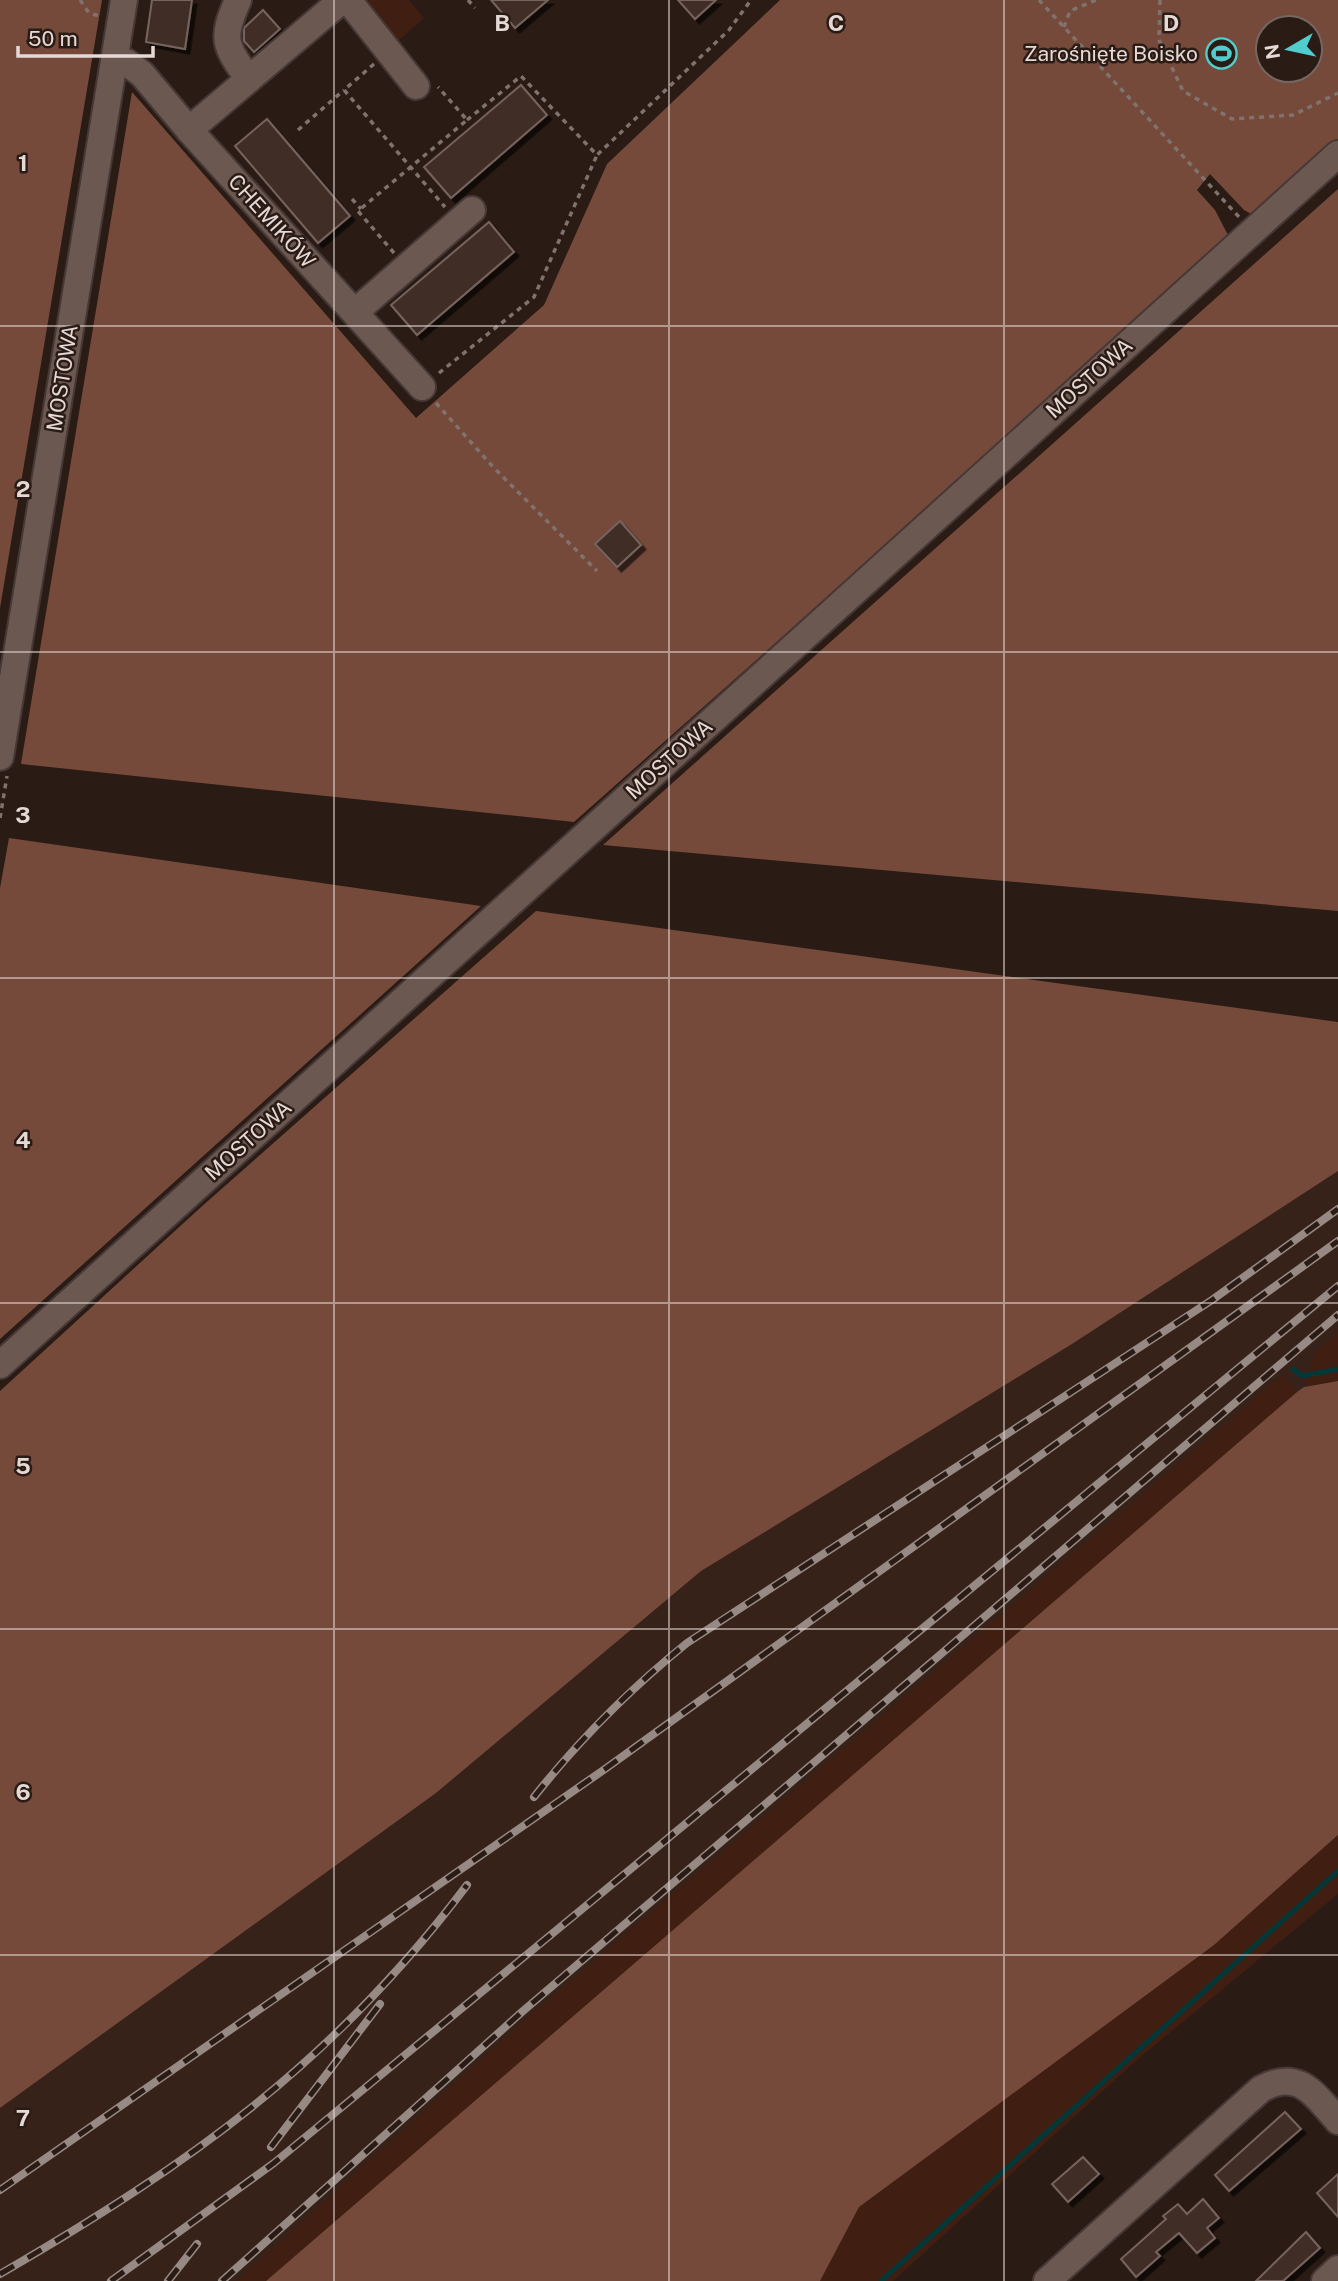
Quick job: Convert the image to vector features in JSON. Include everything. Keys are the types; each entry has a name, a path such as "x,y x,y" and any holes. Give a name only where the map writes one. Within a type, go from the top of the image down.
{"street":[{"name":"MOSTOWA","path":"0,757 124,0"},
{"path":"238,0 226,28 227,49 249,79"},
{"path":"189,130 342,0"},
{"path":"348,0 416,86"},
{"name":"CHEMIKÓW","path":"114,59 126,62 142,74 189,130 422,387"},
{"name":"MOSTOWA","path":"0,1365 1338,154"},
{"path":"355,313 465,216"},
{"path":"1047,2281 1261,2089 1274,2082 1287,2080 1301,2084 1338,2121"},
{"path":"1325,2281 1338,2269"}],"path":[{"path":"468,0 475,8"},
{"path":"597,571 494,468 422,387 534,297 597,155 729,30 751,0"},
{"path":"1039,0 1252,230"},
{"path":"1064,27 1070,11 1080,4 1096,0"},
{"path":"1160,0 1159,40 1183,91 1232,119 1293,115 1338,93"},
{"path":"298,130 389,51"},
{"path":"406,268 358,211 521,76 597,155"},
{"path":"416,86 435,83 467,120"},
{"path":"344,90 410,168 465,216"},
{"path":"352,199 361,209"}],"shaded area":[{"path":"0,0 102,0 0,608"},
{"path":"369,0 409,0 424,18 398,41 366,3"},
{"path":"780,0 1338,0 1338,141 1253,215 1244,210 1210,174 1197,190 1215,210 1230,239 574,822 21,764 132,92 416,418 544,305 607,164"},
{"path":"1338,189 1338,911 603,845"},
{"path":"9,838 481,906 0,1339 0,888"},
{"path":"536,911 1338,1022 1338,1171 1072,1344 701,1571 436,1793 0,2108 0,1391 200,1208"},
{"path":"1338,1171 1338,1364 260,2281 0,2281 0,2108 436,1793 700,1571 1072,1344"},
{"path":"1338,1333 1338,1381 1304,1387 1315,1353"},
{"path":"1283,1375 1297,1392 266,2281 237,2281 525,2020"},
{"path":"1338,1381 1338,1835 1214,1945 859,2207 820,2281 266,2281 1297,1392 1304,1387"},
{"path":"1338,1835 1338,1894 1138,2059 893,2281 820,2281 858,2207 1214,1945"}],"building":[{"path":"152,0 192,0 185,49 146,42"},
{"path":"491,0 548,0 515,28"},
{"path":"678,0 716,0 695,19"},
{"path":"263,10 280,29 254,52 244,41 244,28"},
{"path":"521,85 547,115 451,198 424,167"},
{"path":"267,119 350,216 318,243 235,146"},
{"path":"489,222 514,252 417,335 391,305"},
{"path":"620,521 641,545 617,567 595,544"},
{"path":"1285,2112 1301,2129 1229,2191 1215,2175"},
{"path":"1083,2157 1099,2174 1068,2202 1052,2184"},
{"path":"1338,2174 1338,2217 1317,2193"},
{"path":"1203,2199 1219,2218 1207,2228 1215,2238 1197,2253 1179,2233 1156,2252 1160,2256 1136,2277 1121,2259 1166,2219 1163,2216 1178,2204 1187,2214"},
{"path":"1306,2232 1320,2248 1283,2281 1256,2281"}],"waterway":[{"path":"1293,1369 1302,1376 1338,1369"},
{"path":"881,2281 1338,1871"}],"railway":[{"path":"534,1797 606,1716 645,1678 687,1643 1212,1300 1338,1209"},
{"path":"0,2190 605,1769 1338,1241"},
{"path":"111,2281 274,2163 1338,1286"},
{"path":"222,2281 523,2011 1338,1315"},
{"path":"0,2274 134,2192 255,2105 364,2005 416,1948 467,1885"},
{"path":"271,2147 380,2004"},
{"path":"168,2281 197,2244"}],"place":[{"name":"Zarośnięte Boisko","path":"1221,53"}]}
